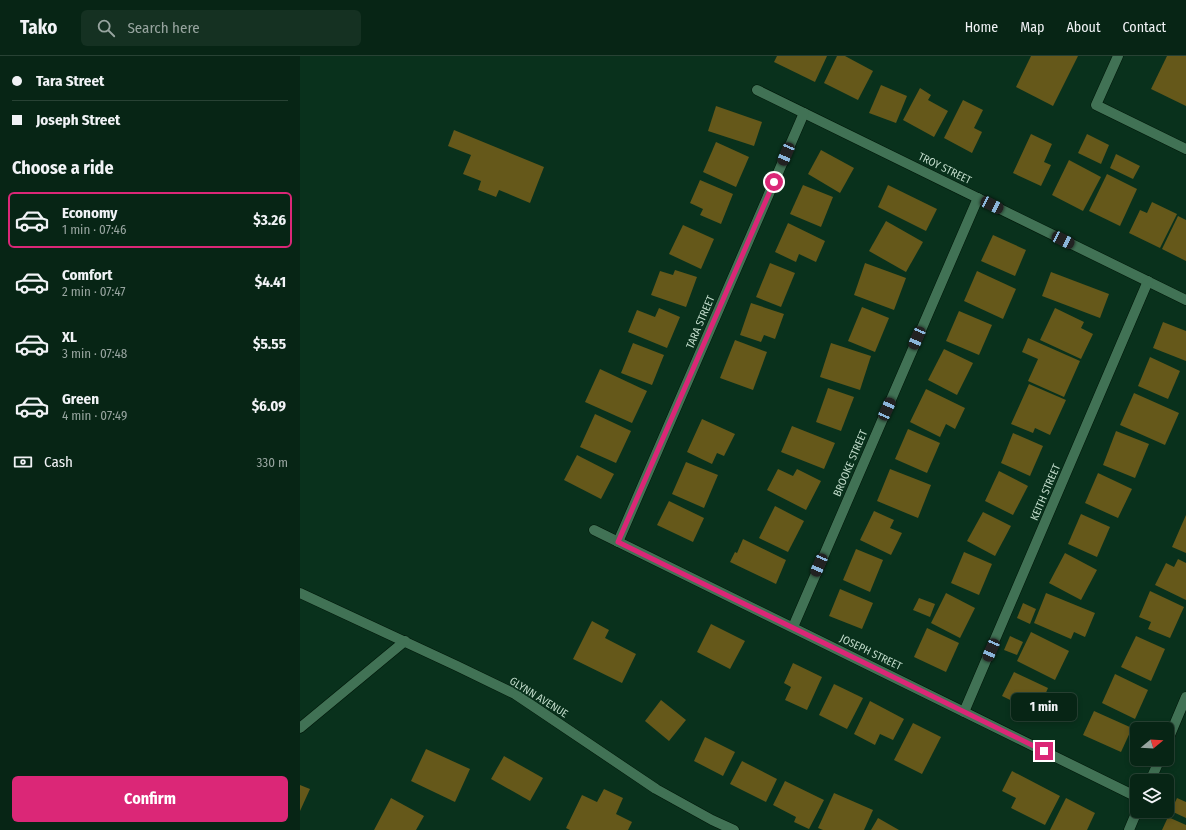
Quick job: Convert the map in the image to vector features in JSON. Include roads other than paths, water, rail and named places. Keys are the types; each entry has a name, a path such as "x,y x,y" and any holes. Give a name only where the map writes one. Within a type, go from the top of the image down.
{"street":[{"path":"1118,56 1096,105 1186,149"},
{"name":"TROY STREET","path":"758,90 1186,300"},
{"name":"TARA STREET","path":"618,542 804,113"},
{"name":"BROOKE STREET","path":"793,627 978,198"},
{"name":"KEITH STREET","path":"964,712 1148,281"},
{"name":"JOSEPH STREET","path":"594,530 1130,794"},
{"name":"GLYNN AVENUE","path":"300,593 515,694 656,789 712,820 734,830"},
{"path":"300,728 405,641"},
{"path":"1174,726 1186,698"},
{"path":"1129,830 1134,818"}]}
